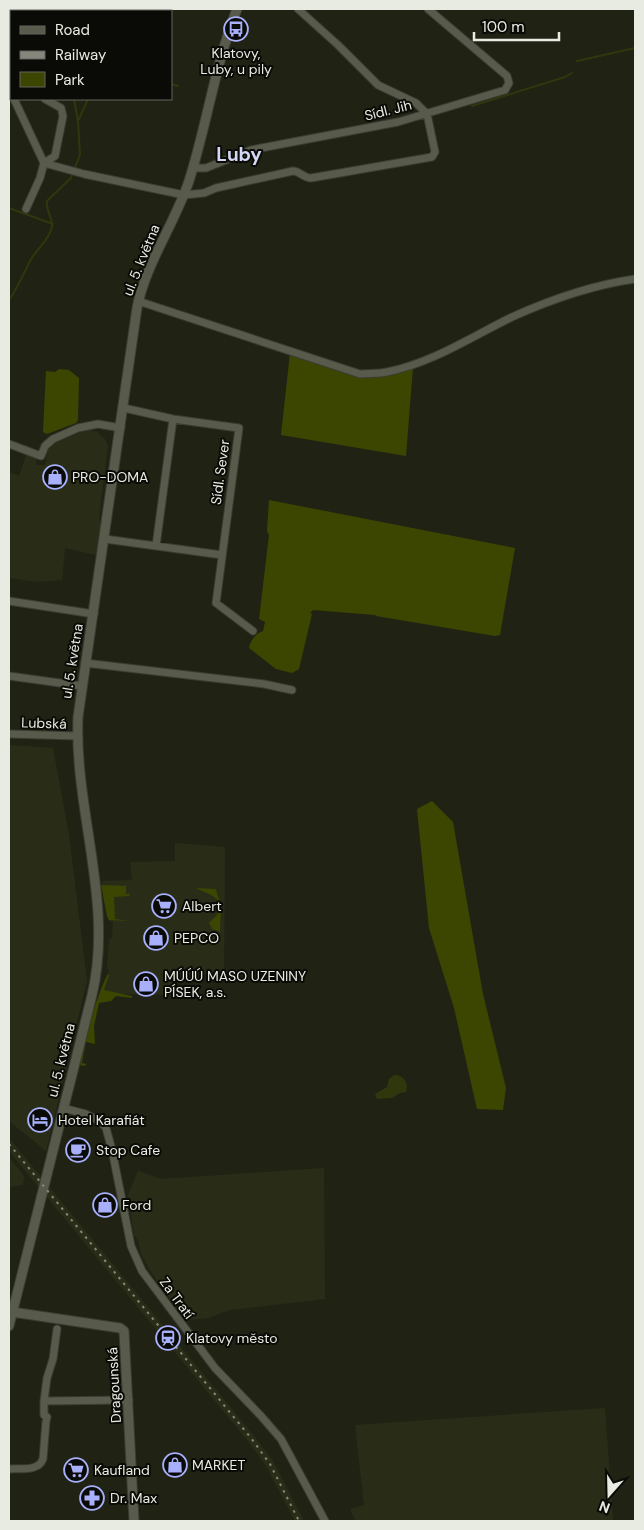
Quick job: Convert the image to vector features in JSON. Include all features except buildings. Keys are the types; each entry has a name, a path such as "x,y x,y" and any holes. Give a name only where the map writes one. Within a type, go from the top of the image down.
{"street":[{"name":"ul. 5. května","path":"9,1326 95,983 99,953 98,909 82,784 78,736 82,686 105,540 138,302 145,280 184,195 193,168 221,55 237,9"},
{"name":"Sídl. Jih","path":"298,9 378,85 416,103 427,114"},
{"path":"44,163 84,174 184,195 293,171 299,172 303,177 311,178 430,158 435,152 427,114 501,93 509,83 507,76 503,72 428,9"},
{"path":"14,100 44,163 40,178 26,209"},
{"path":"44,163 55,156 63,116 61,108 47,100"},
{"name":"Sídl. Jih","path":"193,168 206,168 251,150 364,130 427,114"},
{"path":"138,302 360,374 386,372 427,360 554,299 606,283 635,279"},
{"name":"Sídl. Sever","path":"124,408 173,419 239,428 216,603 253,631"},
{"path":"156,546 173,419"},
{"path":"9,444 40,456 45,446 53,439 78,428 98,424 121,428"},
{"path":"105,540 222,555"},
{"path":"9,601 94,614"},
{"path":"86,663 264,684 292,690"},
{"path":"9,676 82,686"},
{"name":"Lubská","path":"9,734 78,736"},
{"name":"Za Tratí","path":"63,1108 86,1114 101,1122 106,1128 131,1246 142,1271 215,1368 281,1439 325,1521"},
{"name":"Dragounská","path":"12,1312 122,1329 125,1335 134,1521"},
{"path":"9,1469 35,1468 41,1463 43,1458 47,1417 44,1415 44,1401 57,1329"},
{"path":"44,1401 129,1400"}],"shaded area":[{"path":"89,430 97,432 105,439 108,446 99,517 101,526 96,555 65,548 62,580 39,582 9,578 9,472 19,476 27,453 36,456 36,465 45,465 48,450 54,444 63,438"},
{"path":"9,745 53,748 69,835 87,981 46,1151 9,1121"},
{"path":"175,843 225,847 224,974 173,974 172,995 122,994 101,990 109,970 107,969 109,940 112,938 113,922 109,921 107,916 102,881 132,880 130,862 175,861"},
{"path":"394,1075 401,1076 405,1080 406,1092 392,1098 377,1099 375,1094 387,1087 389,1079"},
{"path":"9,1138 254,1436 273,1461 304,1521 295,1521 266,1466 248,1441 9,1151"},
{"path":"9,1157 24,1176 23,1185 9,1187"},
{"path":"324,1168 325,1299 229,1310 209,1318 186,1320 151,1272 141,1254 138,1240 134,1235 128,1195 138,1171 162,1179"},
{"path":"605,1408 613,1521 356,1521 350,1509 364,1505 355,1425"}],"green space":[{"path":"290,353 363,375 413,367 406,456 281,435"},
{"path":"59,369 69,370 79,378 78,420 76,423 47,434 43,432 46,371 55,372"},
{"path":"269,500 515,548 500,635 495,636 375,615 313,610 310,613 312,614 299,669 292,673 276,669 249,648 254,638 263,631 265,622 259,619 269,535 267,531"},
{"path":"432,801 453,822 483,994 506,1088 503,1110 477,1109 454,1008 429,928 417,809"},
{"path":"101,885 126,886 126,894 130,894 129,896 114,897 115,919 129,921 109,920"},
{"path":"196,888 216,890 221,905 220,932 212,929 209,923 216,916 220,908 217,899"},
{"path":"107,975 109,975 104,990 132,996 132,998 116,996 111,1001 99,1003 94,1026 95,1044 86,1042 82,1063 87,1064 84,1066 80,1065 91,1019"}],"waterway":[{"path":"577,61 635,48"},
{"path":"472,106 565,77 572,73"},
{"path":"172,84 178,86"},
{"path":"74,100 78,121 80,155 74,170"},
{"path":"79,119 88,100"},
{"path":"9,300 31,259 51,232 52,224 47,201 71,178 72,174"},
{"path":"9,208 53,224"}],"railway":[{"path":"9,1144 251,1438 270,1464 299,1521"}],"place":[{"name":"Klatovy, Luby, u pily","path":"236,29"},
{"name":"PRO-DOMA","path":"55,477"},
{"name":"Albert","path":"164,906"},
{"name":"PEPCO","path":"156,938"},
{"name":"MÚÚÚ MASO UZENINY PÍSEK, a.s.","path":"146,984"},
{"name":"Hotel Karafiát","path":"40,1120"},
{"name":"Stop Cafe","path":"78,1150"},
{"name":"Ford","path":"105,1205"},
{"name":"Klatovy město","path":"168,1338"},
{"name":"MARKET","path":"175,1465"},
{"name":"Kaufland","path":"76,1470"},
{"name":"Dr. Max","path":"92,1498"}],"district":[{"name":"Luby","path":"239,154"}]}
